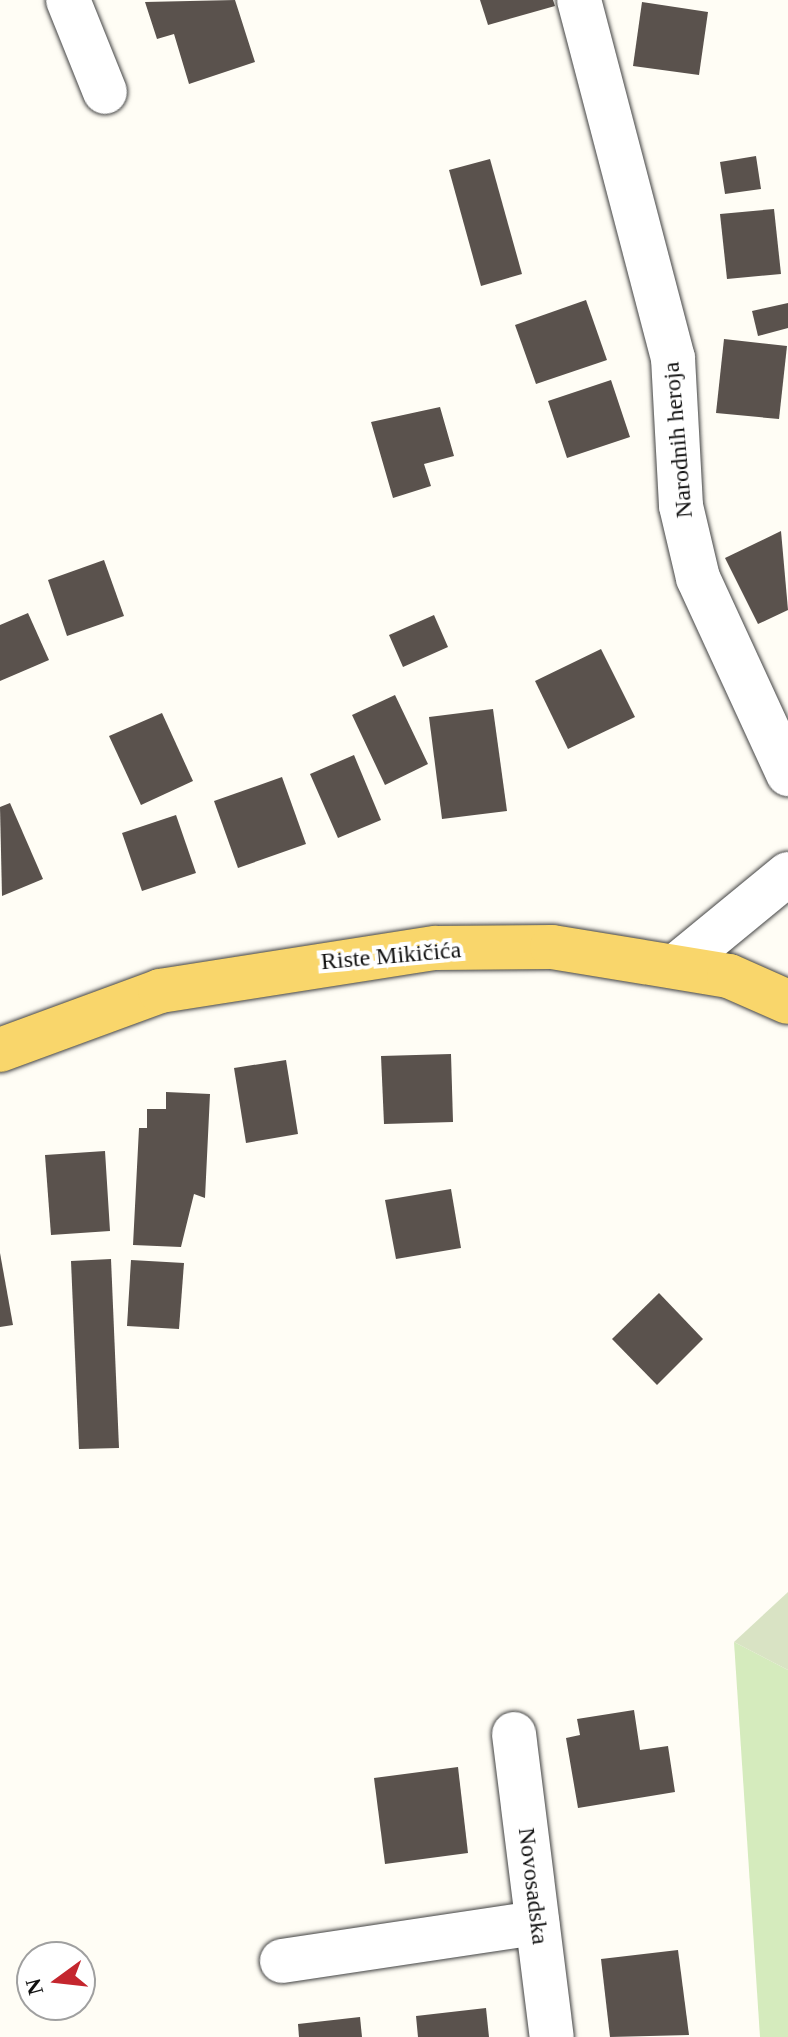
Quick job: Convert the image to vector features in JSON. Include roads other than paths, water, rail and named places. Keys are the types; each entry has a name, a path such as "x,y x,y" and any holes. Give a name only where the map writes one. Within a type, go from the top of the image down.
{"main road":[{"name":"Riste Mikičića","path":"0,1050 160,991 316,962 436,948 552,947 676,966 729,976 788,1002"}],"street":[{"path":"68,0 105,92"},
{"name":"Narodnih heroja","path":"579,0 673,358 681,506 698,578 788,774"},
{"path":"676,966 788,874"},
{"name":"Novosadska","path":"514,1734 552,2037"},
{"path":"282,1961 537,1923"}]}
